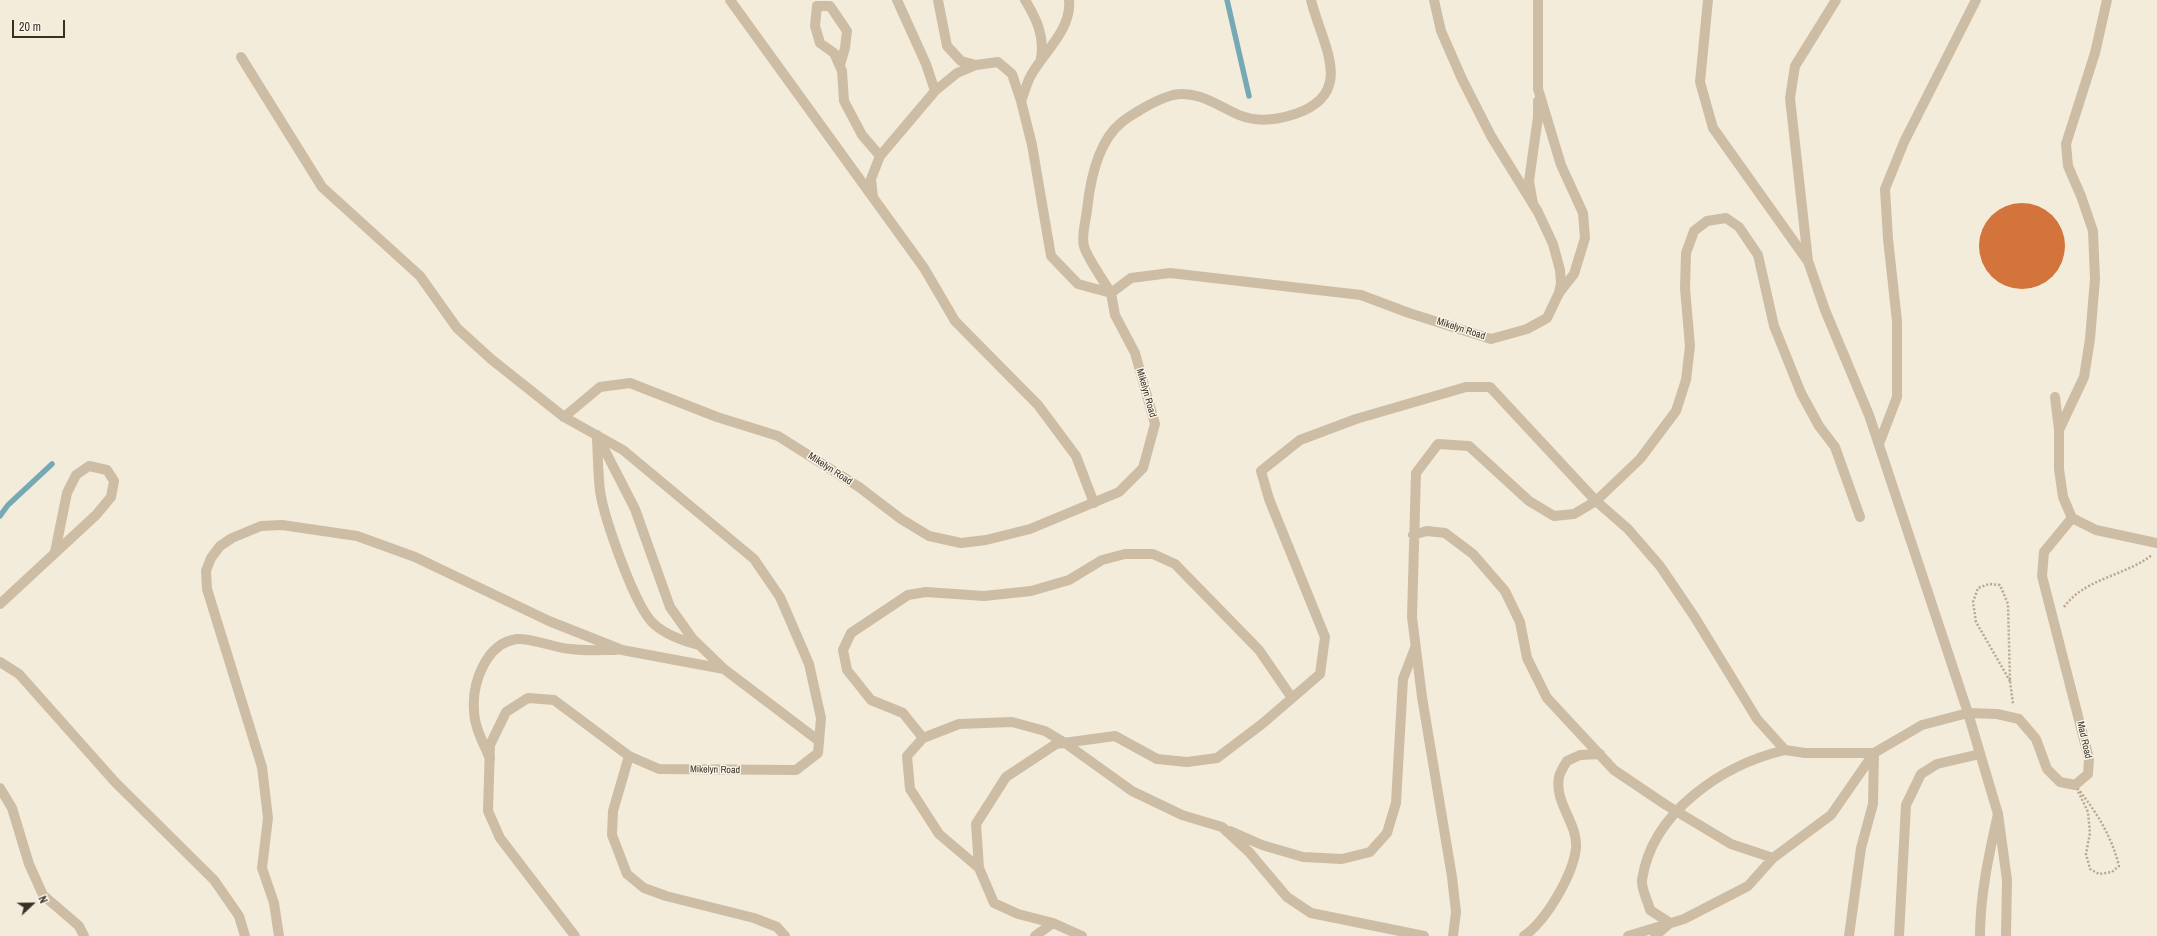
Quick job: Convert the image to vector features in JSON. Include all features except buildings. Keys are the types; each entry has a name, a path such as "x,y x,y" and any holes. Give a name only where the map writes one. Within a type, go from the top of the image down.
{"street":[{"path":"730,0 924,268 954,321 1038,406 1076,456 1094,503"},
{"path":"897,0 926,64 936,91"},
{"path":"938,0 947,46 961,61 976,65"},
{"path":"1025,0 1041,34 1043,48 1040,60"},
{"path":"1021,101 1031,74 1060,34 1067,17 1069,0"},
{"path":"1112,293 1084,246 1088,197 1096,166 1106,141 1122,122 1149,105 1174,95 1196,96 1218,103 1239,115 1260,120 1285,118 1310,109 1324,98 1331,83 1331,64 1311,0"},
{"name":"Mikelyn Road","path":"575,936 500,838 488,811 490,746 506,712 528,698 554,700 629,756 659,769 796,770 818,753 821,718 809,664 780,597 754,559 623,450 564,417 600,387 630,383 716,417 778,436 859,487 901,519 929,536 961,543 986,540 1030,529 1094,503 1119,492 1143,468 1155,424 1135,353 1116,315 1112,293 1131,278 1170,273 1361,295 1409,313 1491,339 1527,329 1547,318 1559,293 1560,270 1553,244 1533,204 1491,136 1462,79 1441,31 1434,0"},
{"path":"1533,204 1529,181 1538,117 1538,0"},
{"path":"1708,0 1700,82 1713,128 1808,261"},
{"path":"1836,0 1795,66 1790,98 1808,261 1825,310 1869,415 1879,444 1968,713 1998,814 2007,880 2006,936"},
{"path":"1879,444 1897,397 1897,321 1888,239 1885,189 1904,142 1976,0"},
{"path":"2059,430 2084,377 2090,339 2095,279 2093,230 2068,166 2066,144 2095,53 2107,0"},
{"path":"840,65 845,48 847,31 830,6 817,6 815,26 820,43 834,52 840,65 842,71 844,101 862,136 880,156"},
{"path":"241,57 322,187 420,276 457,328 491,359 564,417"},
{"path":"873,197 871,179 880,156 936,91 957,73 976,65 998,62 1012,74 1021,101 1032,145 1052,256 1078,284 1112,293"},
{"path":"1538,89 1561,165 1583,213 1585,238 1574,274 1559,293"},
{"path":"1454,936 1456,912 1452,877 1422,697 1412,617 1413,535 1416,473 1438,444 1469,446 1529,501 1554,516 1574,514 1596,501 1640,459 1676,411 1686,380 1690,346 1685,288 1686,253 1694,232 1707,221 1726,218 1739,227 1758,255 1774,326 1801,393 1819,426 1835,447 1860,517"},
{"path":"1082,936 1053,922 1018,914 994,903 979,868 976,824 1006,777 1056,744 1115,736 1156,759 1187,762 1217,758 1262,724 1320,674 1325,637 1269,499 1261,471 1300,440 1356,419 1466,387 1490,387 1596,501 1628,529 1660,566 1694,616 1757,719 1785,750"},
{"path":"2054,397 2059,430 2059,469 2063,497 2072,518 2096,530 2157,543"},
{"path":"597,435 635,509 670,607 699,645 724,669 819,741"},
{"path":"597,435 600,491 611,534 637,598 654,624 678,640 699,645"},
{"path":"0,604 96,515 111,497 114,481 107,470 89,466 76,475 67,493 55,552"},
{"name":"Mad Road","path":"2072,518 2044,552 2042,576 2089,759 2088,774 2075,785"},
{"path":"279,936 274,903 262,868 268,818 262,767 220,626 207,589 206,571 211,558 220,546 232,538 261,526 282,525 357,536 415,557 549,621 622,650"},
{"path":"1413,535 1427,531 1445,533 1473,554 1505,591 1520,622 1527,658 1547,698 1614,770 1676,811 1731,844 1773,858"},
{"path":"923,738 903,713 871,700 847,670 843,650 851,633 908,595 926,592 984,596 1031,591 1069,580 1102,560 1126,554 1153,554 1174,564 1259,650 1292,698"},
{"path":"490,759 478,729 474,710 476,689 488,656 502,644 516,639 529,640 571,650 622,650 724,669"},
{"path":"979,868 939,834 910,789 907,756 923,738 959,724 1012,722 1045,731 1065,743 1132,791 1182,815 1222,827 1262,845 1303,857 1342,859 1370,852 1387,833 1396,803 1403,680 1416,647"},
{"path":"0,662 19,674 115,782 214,880 239,916 245,936"},
{"path":"1628,936 1684,919 1748,886 1773,858 1831,815 1874,753 1922,725 1968,713 1997,714 2019,719 2036,739 2047,769 2060,782 2075,785"},
{"path":"1670,924 1650,910 1642,882 1654,840 1676,811 1707,786 1740,765 1762,756 1785,750 1805,753 1874,753"},
{"path":"1849,936 1861,848 1873,804 1874,753"},
{"path":"1524,936 1534,929 1553,905 1567,877 1576,848 1573,830 1560,801 1559,777 1567,761 1580,755 1600,754"},
{"path":"1899,936 1906,805 1921,774 1937,764 1980,754"},
{"path":"629,756 613,811 612,835 627,874 644,888 666,896 754,918 777,927 785,936"},
{"path":"0,788 12,808 29,864 43,895 79,926 84,936"},
{"path":"1980,936 1984,891 1998,814"},
{"path":"1222,827 1249,852 1287,897 1311,913 1424,936"},
{"path":"1035,936 1053,922"},
{"path":"1655,936 1670,924"}],"path":[{"path":"2054,623 2070,600 2089,586 2144,562 2157,551"},
{"path":"2010,681 1976,622 1973,602 1978,588 1989,584 2000,585 2008,604 2010,681 2015,718"},
{"path":"2075,785 2097,813 2113,844 2119,866 2112,872 2099,874 2090,869 2086,854 2090,833 2088,812 2075,785"}],"waterway":[{"path":"1227,0 1249,96"},
{"path":"0,516 8,505 52,464"}]}
